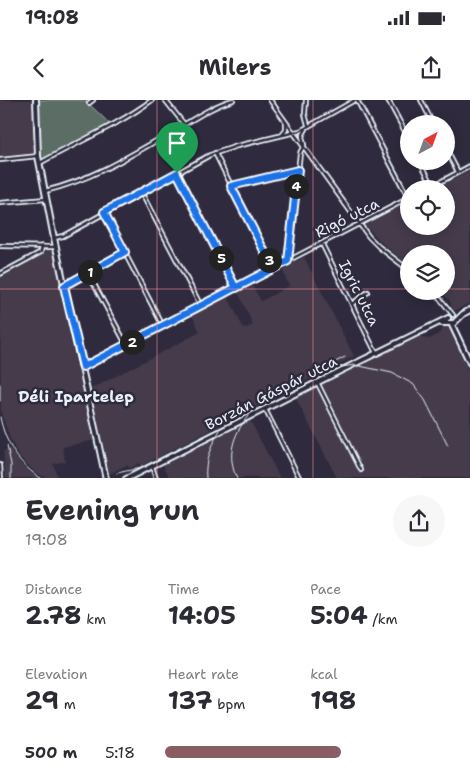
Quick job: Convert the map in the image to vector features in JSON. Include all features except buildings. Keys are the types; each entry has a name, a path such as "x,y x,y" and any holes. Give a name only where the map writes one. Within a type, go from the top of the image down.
{"street":[{"path":"36,100 38,156 106,478"},
{"path":"89,103 93,100"},
{"path":"40,164 122,121 152,100"},
{"path":"165,100 184,124"},
{"path":"45,190 88,177 215,106 233,100"},
{"path":"270,100 360,224 379,247 400,263"},
{"path":"300,155 305,148 302,136 307,127 305,114 306,100"},
{"path":"54,238 63,236 215,153 294,133 356,100 400,181"},
{"path":"388,100 400,122"},
{"path":"421,100 428,115"},
{"path":"307,120 314,123"},
{"path":"281,136 286,130 285,121"},
{"path":"288,261 300,155 305,148"},
{"path":"215,153 273,268"},
{"path":"0,160 38,156"},
{"path":"455,166 458,172"},
{"path":"444,180 470,166"},
{"path":"231,186 298,170"},
{"path":"177,173 236,288"},
{"path":"141,192 201,306"},
{"path":"0,203 47,199"},
{"name":"Rigó utca","path":"83,367 400,203"},
{"path":"104,212 163,326"},
{"name":"Igric utca","path":"322,244 376,353"},
{"path":"0,246 56,246"},
{"path":"0,274 41,252 42,246"},
{"path":"64,286 125,252"},
{"path":"88,273 127,344"},
{"path":"352,304 368,292"},
{"path":"440,300 452,319 470,363"},
{"name":"Borzán Gáspár utca","path":"126,478 132,477 376,353 470,310"},
{"path":"317,382 361,470"},
{"path":"265,409 300,478"},
{"path":"0,465 2,478"},
{"path":"152,466 156,478"}],"shaded area":[{"path":"0,100 32,100 34,153 0,157"},
{"path":"470,171 470,303 454,311 449,300 455,300 455,245 400,245 400,258 365,225 400,207 400,235 455,235 455,180 452,180"},
{"path":"53,247 95,440 63,447 65,461 53,464 58,478 46,478 35,472 20,457 11,441 1,413 0,276"},
{"path":"304,257 354,356 145,464 140,465 139,463 129,468 127,465 109,474 91,389 200,332 192,315 228,297 244,329 253,325 238,292 252,285 261,301 289,286 282,269"},
{"path":"448,323 470,375 470,478 337,478 295,397 420,335 430,339 441,332 444,324"},
{"path":"249,418 280,478 170,478 162,463"},
{"path":"11,449 21,464 38,478 6,478 3,451"}],"green space":[{"path":"39,100 81,100 88,103 110,124 42,160 40,153"}],"railway":[{"path":"314,373 345,357"},
{"path":"117,473 145,467 342,367 355,365 392,373 413,384 425,400 448,446"},
{"path":"0,384 0,401"},
{"path":"237,478 232,462 233,446 238,431 248,416"},
{"path":"0,417 5,436 14,452 26,467 41,478"},
{"path":"206,478 207,458 221,428"},
{"path":"7,446 11,464 11,478"}],"district":[{"name":"Déli Ipartelep","path":"76,396"}],"route":[{"path":"177,173 104,212 125,252 64,286 83,367 236,288 273,268 231,186 298,170 288,261 236,288 177,173"}]}
